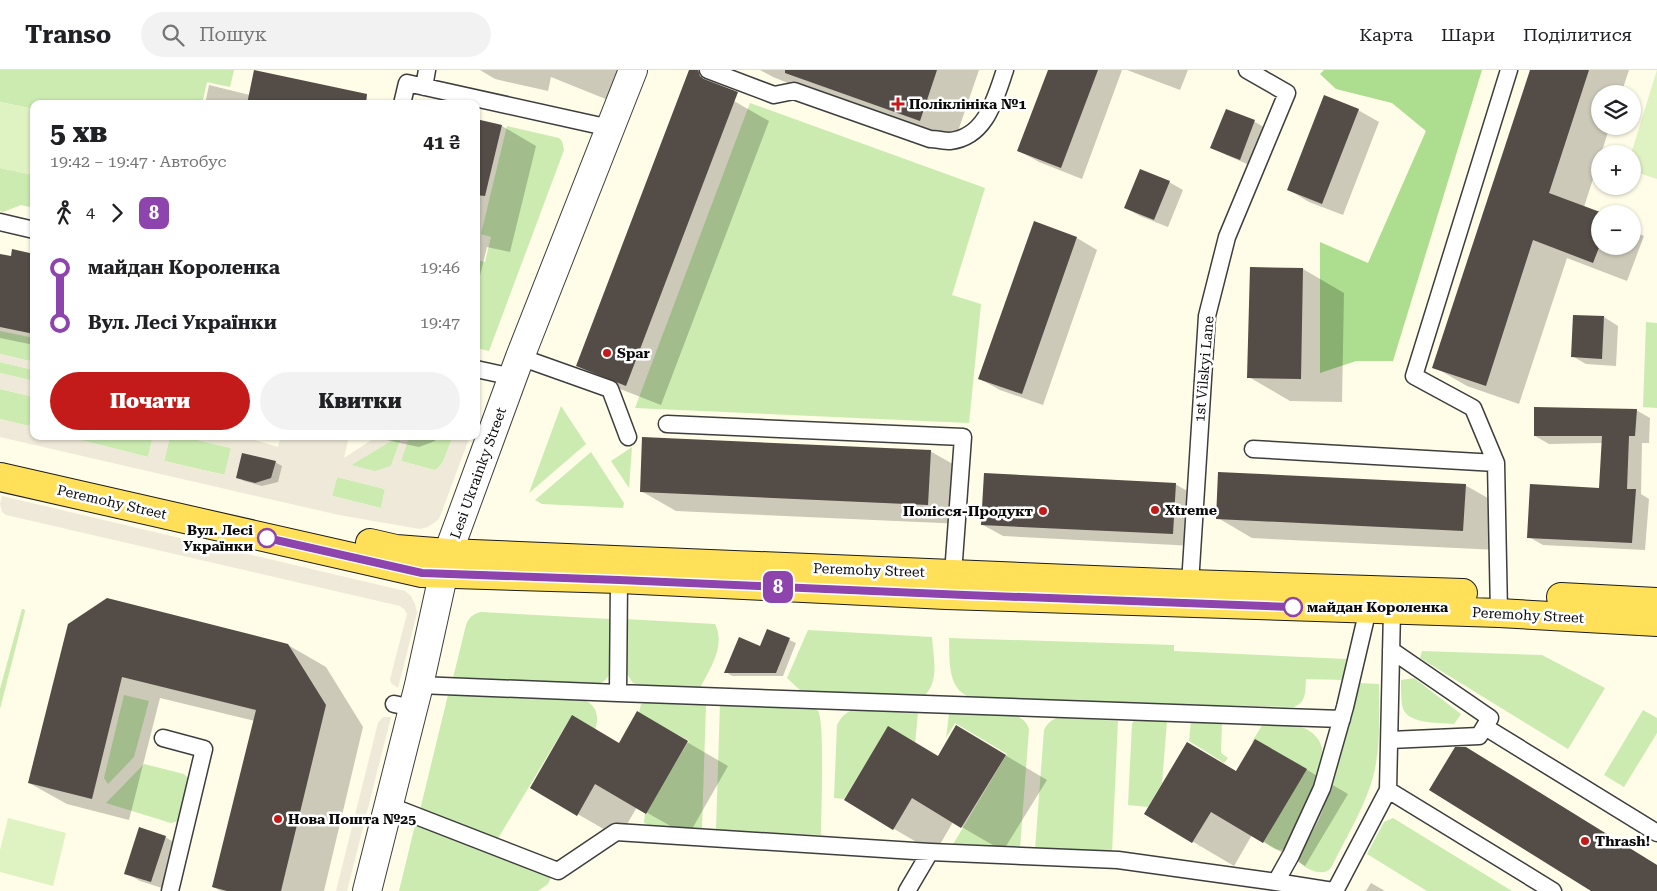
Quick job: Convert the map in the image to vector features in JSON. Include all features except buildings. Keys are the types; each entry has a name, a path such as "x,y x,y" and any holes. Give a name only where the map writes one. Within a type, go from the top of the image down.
{"main road":[{"name":"Peremohy Street","path":"0,460 396,549 446,564 619,580 936,594 1380,610 1499,603 1657,602"},
{"name":"Peremohy Street","path":"0,476 422,573 446,564 953,574 1190,584 1499,603 1657,622"}],"street":[{"name":"Lesi Ukrainky Street","path":"368,891 388,805 408,699 446,564 516,367 633,70"}],"lane":[{"path":"424,87 427,70"},
{"path":"708,70 774,94 794,91 930,139 950,141 968,135 982,124 992,106 1005,70"},
{"name":"1st Vilskyi Lane","path":"1190,584 1207,316 1228,237 1286,93 1247,70"},
{"path":"1499,603 1496,463 1473,408 1414,376 1509,70"},
{"path":"403,100 407,83 610,128"},
{"path":"0,222 30,229"},
{"path":"480,369 516,367 610,390 628,437"},
{"path":"667,424 963,437 953,574"},
{"path":"1253,449 1496,463"},
{"path":"618,693 619,580"},
{"path":"388,805 558,871 616,832 930,852 1118,860 1241,876 1334,891 1388,790 1391,650 1380,610"},
{"path":"1276,882 1295,847 1322,788 1342,719 1380,610"},
{"path":"1390,740 1479,736 1490,718 1391,650"},
{"path":"408,699 618,693 1342,719"},
{"path":"1485,727 1657,833"},
{"path":"163,738 204,749 170,891"},
{"path":"1388,790 1553,891"},
{"path":"907,891 930,852"},
{"path":"1232,891 1241,876"}],"green space":[{"path":"0,70 234,70 230,87 207,82 203,100 30,100 30,108 0,102"},
{"path":"1324,70 1482,70 1393,361 1356,361 1320,373 1320,242 1368,263 1426,131 1392,103 1336,89 1320,74"},
{"path":"1657,70 1657,179 1641,174 1641,145 1634,145 1637,135 1641,135 1641,122"},
{"path":"0,102 30,108 30,174 0,168"},
{"path":"750,103 985,188 952,295 981,304 969,423 635,408"},
{"path":"507,126 559,138 562,141 564,150 489,351 480,349 480,261 485,262 491,237 481,234"},
{"path":"0,168 30,174 30,207 21,205 3,212 0,211"},
{"path":"1646,322 1657,323 1657,408 1643,407"},
{"path":"0,331 30,337 30,361 0,354"},
{"path":"0,362 30,369 30,380 0,373"},
{"path":"0,389 30,396 29,426 0,419"},
{"path":"561,406 586,444 529,493"},
{"path":"80,440 152,440 148,457"},
{"path":"169,440 198,440 231,448 225,475 164,461"},
{"path":"392,440 401,440 391,466 375,472 351,465"},
{"path":"408,440 451,440 443,462 437,469 434,470 401,461"},
{"path":"632,447 629,488 611,461"},
{"path":"591,452 624,503 623,508 542,504 535,500"},
{"path":"337,477 385,489 381,508 332,496"},
{"path":"22,609 25,611 0,709 0,689"},
{"path":"481,612 610,619 611,667 609,675 598,684 453,678 468,620"},
{"path":"625,619 715,624 719,640 718,649 700,688 643,686 633,683 627,674"},
{"path":"808,630 932,637 934,675 930,689 925,695 918,696 802,692 787,678"},
{"path":"949,638 1174,645 1174,651 1346,659 1344,680 1306,679 1303,699 1294,707 976,699 966,696 955,683 950,666"},
{"path":"1422,651 1542,655 1605,688 1568,749 1420,658"},
{"path":"1414,678 1461,714 1454,724 1423,721 1409,716 1404,711 1401,696 1401,680"},
{"path":"1359,683 1379,684 1376,766 1370,788 1361,809 1331,867 1324,872 1315,871 1301,863 1299,860 1300,854 1319,820 1330,791"},
{"path":"124,695 149,701 134,757 108,784 104,778"},
{"path":"448,695 582,699 594,708 596,713 597,722 594,733 569,720 497,840 420,810"},
{"path":"652,701 706,704 702,828 656,827 644,823 645,813 689,741 639,713 641,704"},
{"path":"720,703 811,708 818,711 822,749 821,835 716,830"},
{"path":"859,709 918,712 915,745 887,729 844,799 834,798 837,725 846,714"},
{"path":"1643,710 1657,718 1657,733 1624,787 1604,775"},
{"path":"985,713 1013,715 1019,717 1027,725 1029,729 1020,848 952,846 1007,754 955,723 946,738 949,714"},
{"path":"1061,717 1118,721 1112,852 1035,849 1044,730 1051,721"},
{"path":"1134,720 1167,721 1162,783 1148,807 1128,805 1132,724"},
{"path":"1191,720 1222,722 1221,753 1228,758 1224,763 1189,741"},
{"path":"1264,722 1301,727 1315,736 1321,745 1321,768 1310,798 1284,849 1281,850 1273,848 1264,842 1304,772 1252,742"},
{"path":"144,764 184,774 189,779 179,821 171,823 106,803"},
{"path":"8,818 66,833 53,886 0,872 0,850"},
{"path":"1393,818 1512,891 1427,891 1367,854 1384,822"},
{"path":"416,821 552,875 548,884 538,891 399,891"}],"shaded area":[{"path":"0,354 30,361 30,369 0,362"},
{"path":"0,373 30,380 30,396 0,389"},
{"path":"0,419 29,426 30,422 30,440 80,440 148,457 152,440 169,440 164,461 224,475 231,448 198,440 254,440 278,447 280,440 348,440 344,458 371,440 392,440 351,465 375,471 391,466 401,440 408,440 401,461 434,470 443,462 451,440 469,440 439,519 428,527 420,529 339,515 0,437","holes":["337,477 385,489 381,508 332,496"]},
{"path":"2,496 405,591 411,596 417,613 398,688 391,683 390,679 407,614 400,606 6,515 2,512 0,504"},
{"path":"383,717 391,717 347,891 336,891 378,723"}],"bus line":[{"name":"8","path":"267,538 422,573 1293,607"}],"place":[{"name":"Поліклініка №1","path":"898,104"},
{"name":"Spar","path":"607,353"},
{"name":"Xtreme","path":"1155,510"},
{"name":"Полісся-Продукт","path":"1043,511"},
{"name":"Вул. Лесі Українки","path":"267,538"},
{"name":"майдан Короленка","path":"1293,607"},
{"name":"Нова Пошта №25","path":"278,819"},
{"name":"Thrash!","path":"1585,841"}]}
